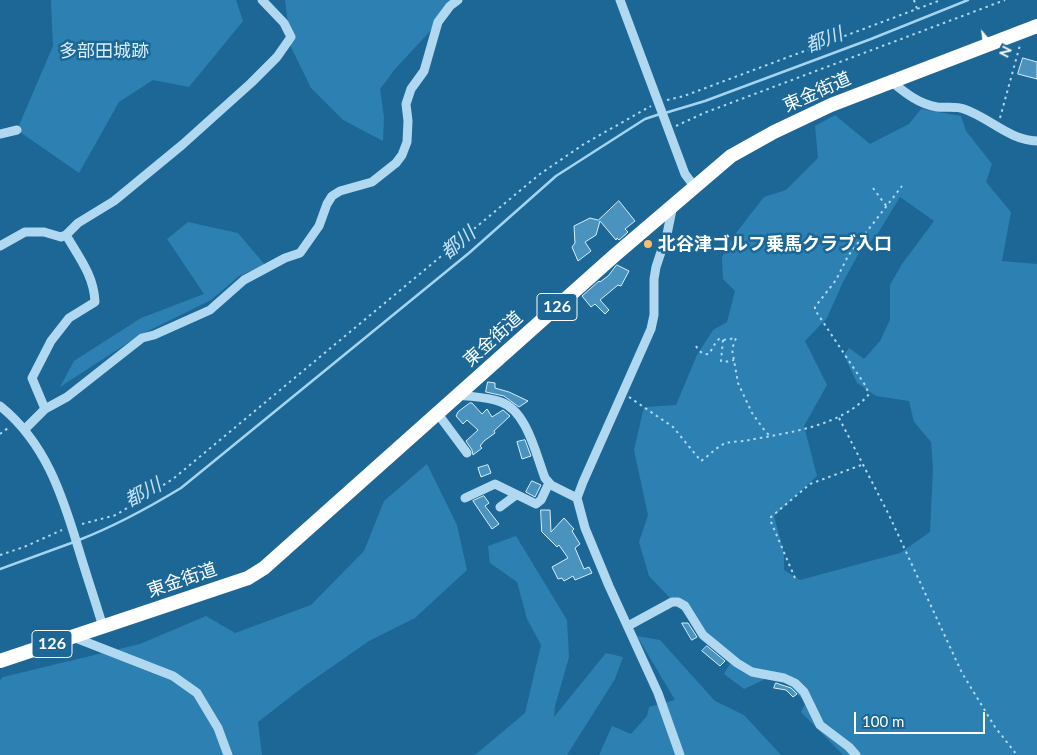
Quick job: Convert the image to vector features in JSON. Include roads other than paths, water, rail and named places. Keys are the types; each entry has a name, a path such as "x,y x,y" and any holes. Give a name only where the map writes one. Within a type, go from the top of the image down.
{"highway":[{"name":"東金街道","path":"0,662 248,578 264,568 694,186 731,156 774,132 831,105 1037,26"}],"street":[{"path":"0,246 25,232 44,232 61,237 66,235 78,223 114,201 182,145 251,83 277,57 291,37 284,24 262,0"},
{"path":"25,429 46,408 67,397 142,338 154,335 210,310 244,280 285,258 300,253 319,226 332,196 340,191 372,182 396,163 402,155 407,142 408,121 406,104 411,89 424,71 438,22 450,6 458,0"},
{"path":"620,0 685,174 694,186"},
{"path":"892,81 906,94 925,104 938,107 962,108 983,118 1011,136 1037,141"},
{"path":"0,134 17,130"},
{"path":"673,205 667,234 656,266 654,315 651,329 577,498 585,528 609,586 658,692 680,755"},
{"path":"46,408 32,378 51,341 69,318 95,302 94,289 86,268 66,235"},
{"path":"459,395 504,403 513,410 523,422 545,478 549,483 577,498"},
{"path":"0,406 25,429 37,446 55,479 71,522 103,627"},
{"path":"438,414 467,453"},
{"path":"465,498 495,484 536,504 541,500 549,483"},
{"path":"500,508 516,495"},
{"path":"628,626 672,602 678,602 685,606 702,635 737,663 752,672 784,678 795,683 804,692 820,725 850,747 856,755"},
{"path":"73,637 174,676 198,693 218,728 228,755"}],"waterway":[{"name":"都川","path":"665,113 705,101 871,39 968,0"},
{"name":"都川","path":"79,540 131,516 181,488 469,253 556,176 645,119 660,114"},
{"name":"都川","path":"0,569 74,542"}],"place":[{"name":"北谷津ゴルフ乗馬クラブ入口","path":"648,244"}],"park label":[{"name":"多部田城跡","path":"104,51"}]}
